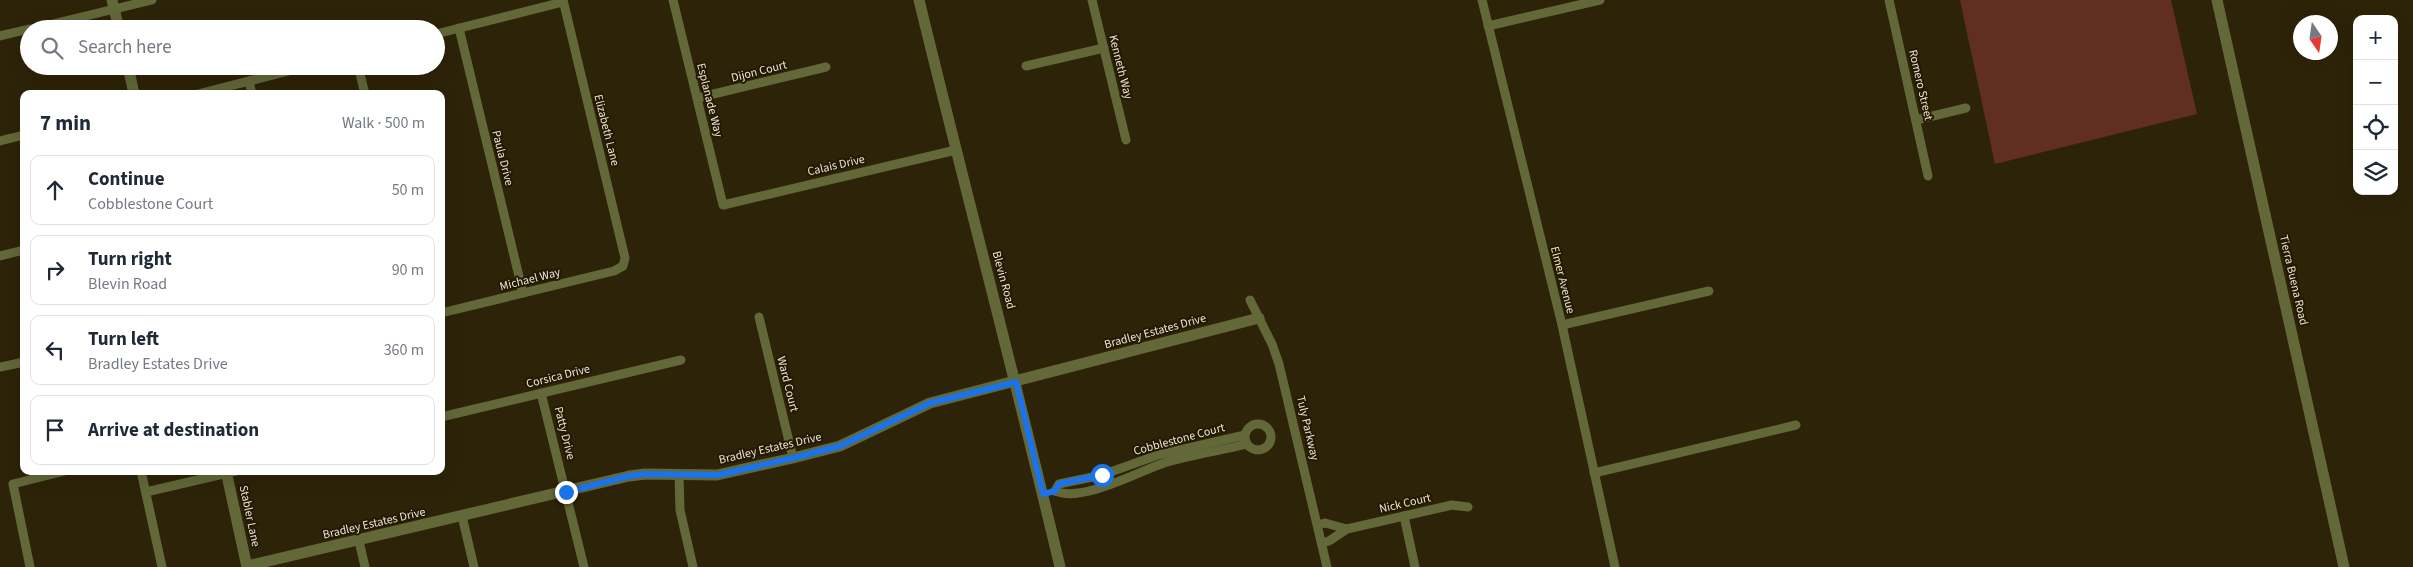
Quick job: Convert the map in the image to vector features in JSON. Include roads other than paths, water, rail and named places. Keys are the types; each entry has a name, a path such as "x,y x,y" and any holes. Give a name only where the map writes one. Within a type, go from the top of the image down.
{"street":[{"path":"61,20 113,5 152,0"},
{"name":"Esplanade Way","path":"673,0 723,206"},
{"name":"Blevin Road","path":"919,0 1016,382 1060,567"},
{"name":"Kenneth Way","path":"1092,0 1126,140"},
{"name":"Elmer Avenue","path":"1482,0 1562,325 1615,567"},
{"path":"1488,26 1600,0"},
{"name":"Romero Street","path":"1889,0 1928,176"},
{"name":"Tierra Buena Road","path":"2217,0 2344,567"},
{"path":"445,32 563,1"},
{"name":"Elizabeth Lane","path":"563,1 625,258 623,266"},
{"path":"113,5 117,20"},
{"name":"Paula Drive","path":"459,28 523,293"},
{"path":"0,36 20,31"},
{"path":"1026,66 1104,48"},
{"name":"Dijon Court","path":"697,98 826,67"},
{"path":"130,75 133,90"},
{"path":"214,90 273,75"},
{"path":"360,75 364,90"},
{"path":"249,81 251,90"},
{"path":"1916,120 1966,108"},
{"path":"0,141 20,136"},
{"name":"Calais Drive","path":"723,206 956,150"},
{"path":"0,256 20,251"},
{"name":"Michael Way","path":"445,311 614,271 623,266"},
{"path":"1562,325 1709,290"},
{"name":"Tuly Parkway","path":"1250,300 1279,364 1328,567"},
{"name":"Ward Court","path":"759,316 793,458"},
{"name":"Bradley Estates Drive","path":"247,567 629,476 718,475 793,458 840,446 930,403 1259,318"},
{"name":"Corsica Drive","path":"445,416 681,360"},
{"path":"0,367 20,363"},
{"name":"Patty Drive","path":"542,393 584,567"},
{"path":"1594,474 1796,424"},
{"name":"Cobblestone Court","path":"1174,456 1104,485 1065,495 1055,491 1059,484 1102,475 1174,456 1246,440"},
{"path":"30,567 13,484 50,475"},
{"path":"142,475 162,567"},
{"path":"146,492 217,475"},
{"name":"Stabler Lane","path":"231,475 247,567"},
{"path":"679,475 680,510 693,567"},
{"path":"1102,475 1104,485"},
{"path":"1043,494 1055,491"},
{"name":"Nick Court","path":"1322,543 1329,541 1347,529 1452,505 1468,507"},
{"path":"462,516 474,567"},
{"path":"1404,516 1415,567"},
{"name":"Nick Court","path":"1318,525 1325,523 1347,529"},
{"path":"359,541 365,567"}]}
